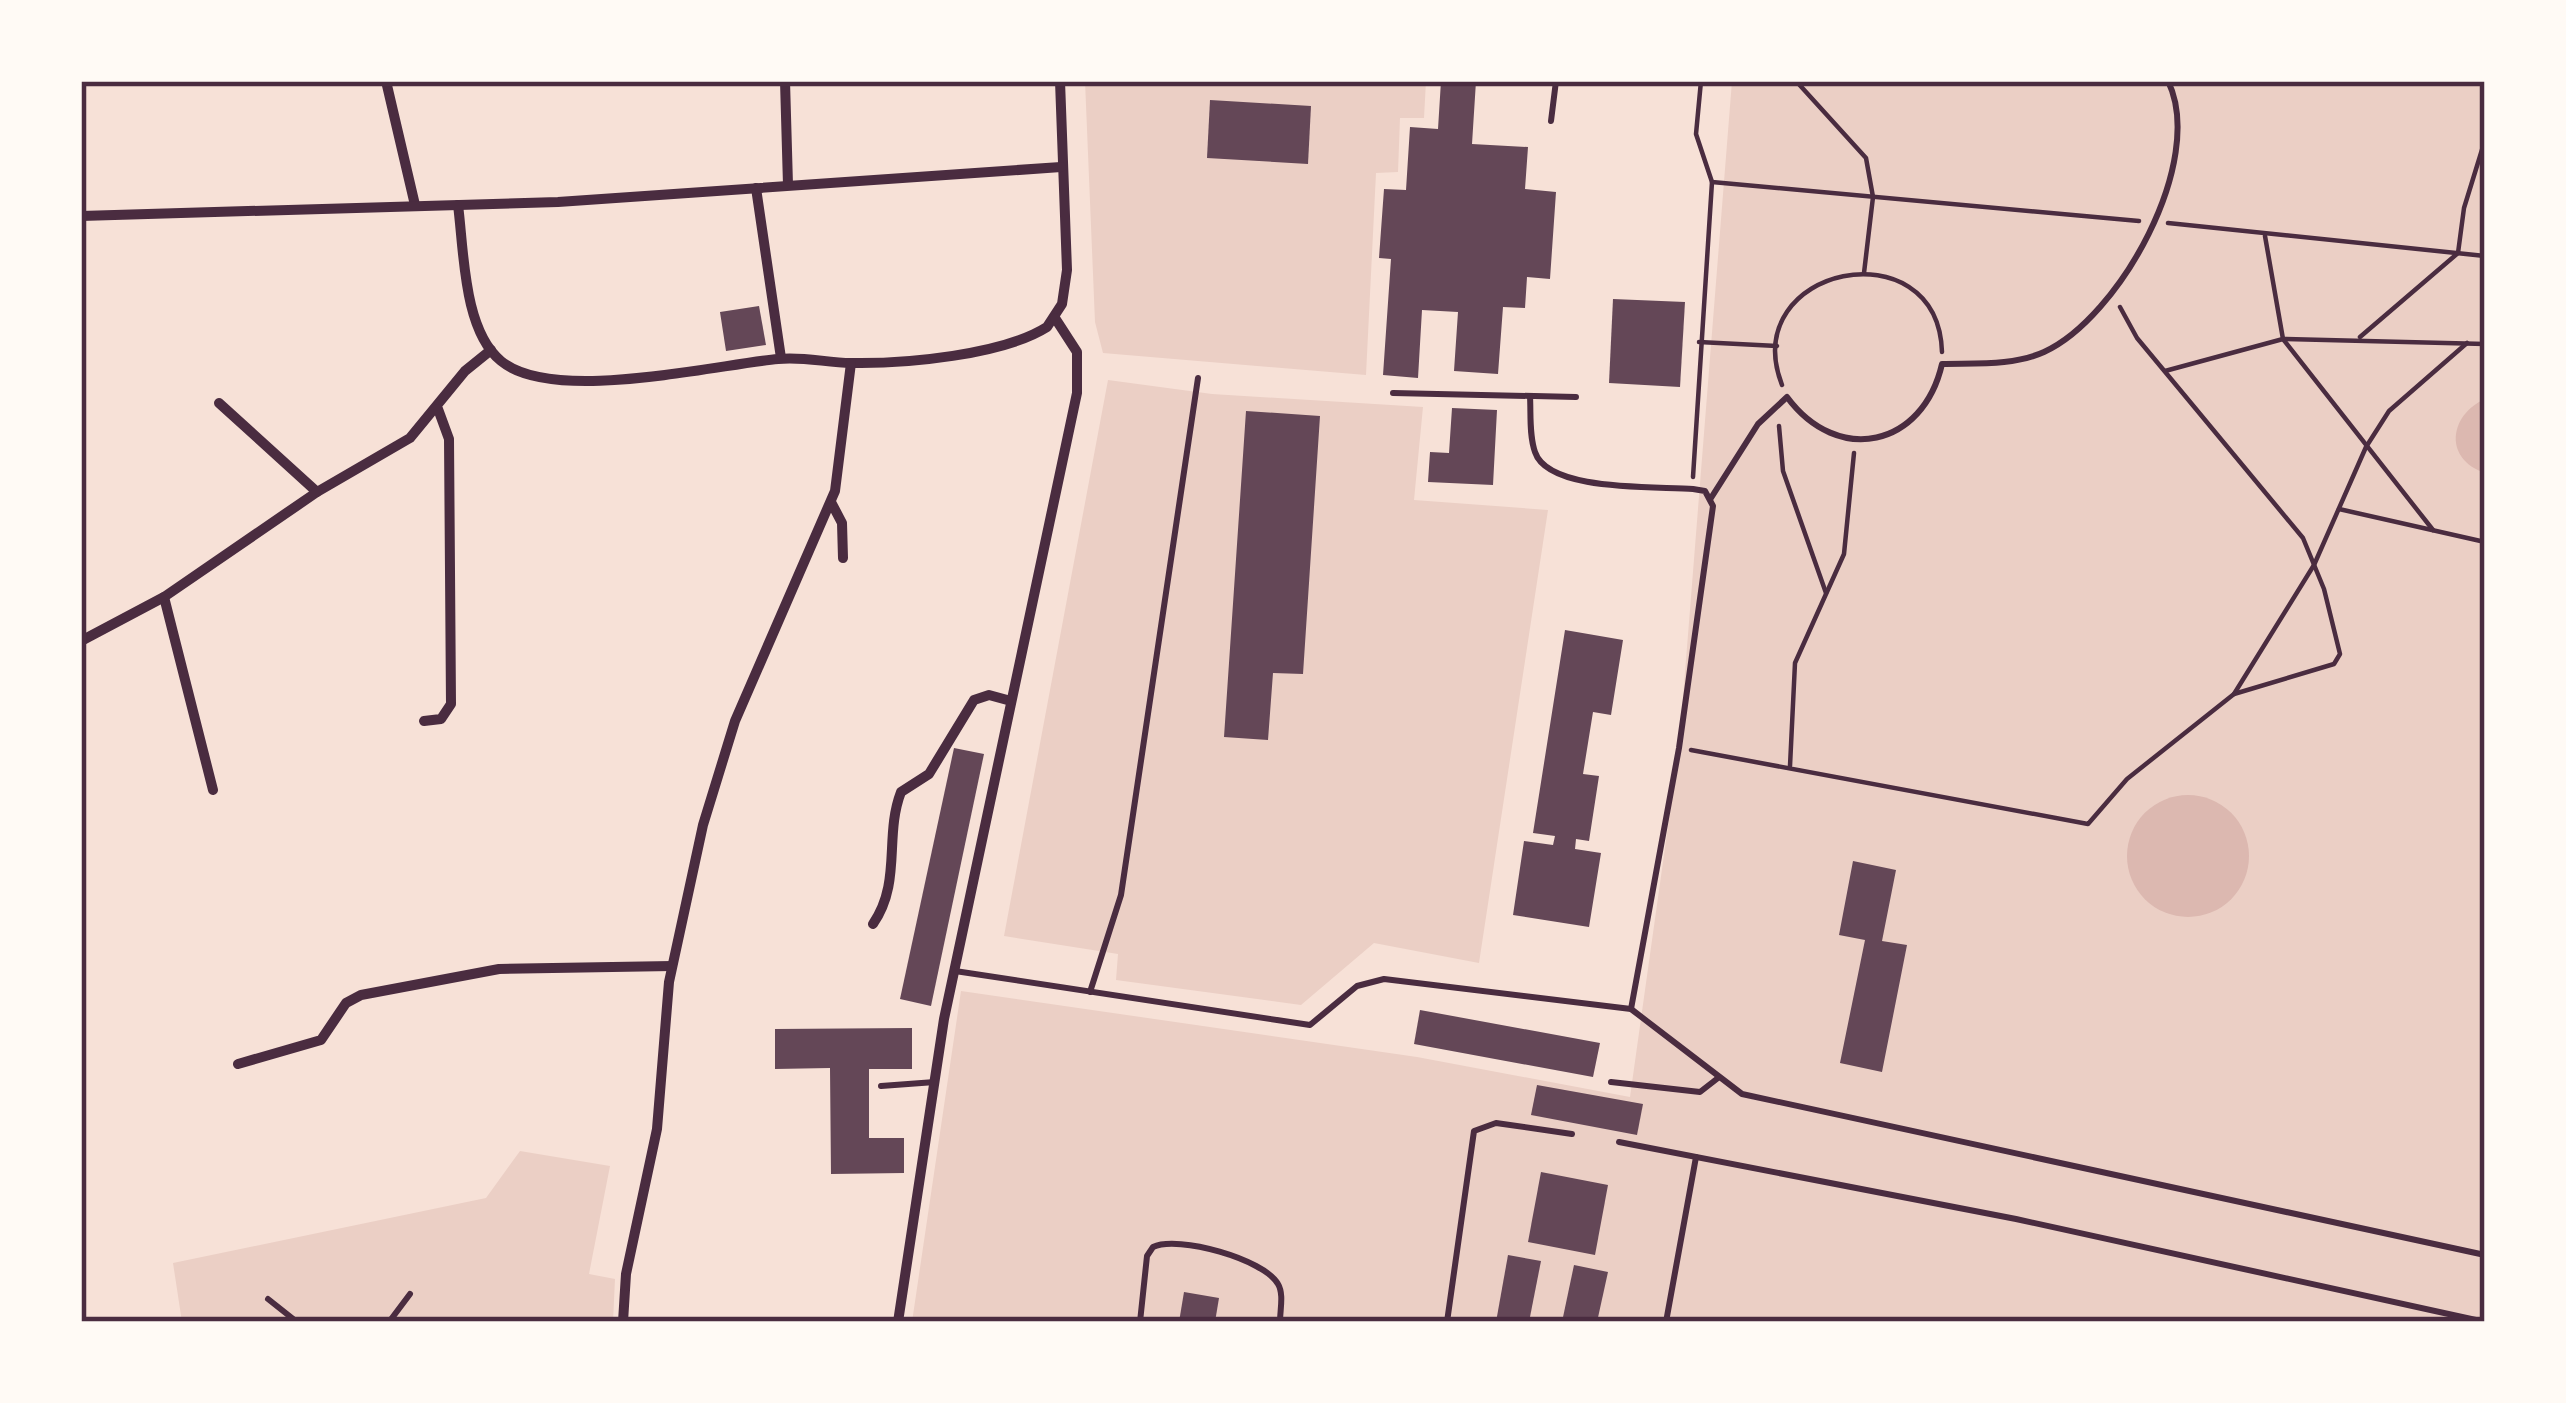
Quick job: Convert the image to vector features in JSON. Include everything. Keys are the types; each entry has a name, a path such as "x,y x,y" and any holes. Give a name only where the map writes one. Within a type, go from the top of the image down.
{"street":[{"path":"386,81 416,205"},
{"path":"785,81 788,185"},
{"path":"458,205 474,308 490,350 518,372 565,380 705,373 781,358 851,363 1006,345 1035,335 1055,318 1066,270 1060,81"},
{"path":"81,217 458,205 1061,166"},
{"path":"755,188 781,358"},
{"path":"898,1322 954,971 1077,393 1077,352 1055,318"},
{"path":"81,641 164,597 317,492 410,438 465,371 490,350"},
{"path":"623,1322 626,1274 657,1129 672,966 704,825 735,721 831,502 843,454 851,363"},
{"path":"219,403 317,492"},
{"path":"424,721 441,719 452,704 449,439 438,409"},
{"path":"831,502 842,523 843,558"},
{"path":"164,597 213,790"},
{"path":"873,924 891,885 893,825 901,792 929,774 974,700 989,695 1011,701"},
{"path":"238,1064 321,1040 346,1003 361,994 499,969 672,966"}],"lane":[{"path":"1551,121 1556,81"},
{"path":"1631,1009 1679,748 1713,519 1711,498 1776,404 1787,397 1816,427 1856,440 1897,431 1928,403 1942,364 2011,362 2048,350 2086,326 2114,295 2152,222 2171,164 2174,107 2168,81"},
{"path":"1090,992 1121,896 1198,378"},
{"path":"1393,393 1576,397"},
{"path":"1530,396 1535,454 1552,474 1577,481 1693,488 1711,498"},
{"path":"954,971 1310,1025 1357,986 1384,979 1631,1009 1742,1094 2485,1256"},
{"path":"1611,1082 1700,1092 1718,1078"},
{"path":"881,1086 934,1082"},
{"path":"1447,1322 1474,1131 1496,1123 1572,1134"},
{"path":"1618,1142 2016,1220 2485,1322"},
{"path":"1666,1322 1696,1157"},
{"path":"1140,1322 1147,1256 1153,1247 1176,1242 1264,1270 1281,1292 1280,1322"},
{"path":"389,1322 410,1294"},
{"path":"268,1299 297,1322"}],"path":[{"path":"1693,488 1698,342 1712,182 1695,120 1701,81"},
{"path":"1796,81 1866,158 1873,197 1864,273"},
{"path":"2360,337 2458,253 2464,208 2485,140"},
{"path":"1712,182 2485,256"},
{"path":"2264,233 2283,339 2433,530"},
{"path":"1787,397 1779,378 1777,346 1786,316 1813,286 1864,273 1893,279 1926,304 1936,322 1942,364"},
{"path":"2114,295 2137,338 2303,538 2314,565 2340,654 2334,664 2234,694"},
{"path":"2164,371 2283,339 2360,337 2485,344"},
{"path":"1698,342 1777,346"},
{"path":"1679,748 2088,824 2126,779 2234,694 2314,565 2366,447 2408,392 2467,343"},
{"path":"1776,404 1783,472 1826,592"},
{"path":"1790,766 1795,663 1844,554 1856,440"},
{"path":"2338,509 2485,542"}],"shaded area":[{"path":"1085,81 1426,81 1424,118 1400,118 1398,172 1376,173 1366,375 1103,353 1095,322"},
{"path":"1732,81 2485,81 2485,1322 912,1322 961,991 1417,1057 1630,1097 1679,748"},
{"path":"1108,380 1212,394 1423,407 1414,500 1548,510 1479,963 1374,943 1301,1005 1116,980 1118,954 1004,936"},
{"path":"2485,399 2485,473 2462,458 2456,437 2464,415"},
{"path":"2188,795 2211,800 2231,813 2244,833 2249,856 2244,879 2231,899 2211,912 2188,917 2165,912 2145,899 2132,879 2127,856 2132,833 2145,813 2165,800"},
{"path":"520,1151 610,1166 589,1274 615,1279 613,1322 182,1322 173,1263 486,1198"}],"building":[{"path":"1441,81 1476,81 1472,144 1528,147 1525,189 1556,192 1550,279 1527,277 1525,308 1503,307 1498,374 1454,371 1458,312 1422,310 1418,378 1383,375 1391,259 1379,258 1384,189 1406,190 1410,127 1438,129"},
{"path":"1210,100 1311,106 1308,164 1207,158"},
{"path":"1613,299 1685,302 1680,387 1609,383"},
{"path":"759,306 766,345 726,351 720,312"},
{"path":"1452,408 1497,410 1493,485 1428,482 1430,452 1449,453"},
{"path":"1246,411 1320,416 1303,674 1273,673 1268,740 1224,737"},
{"path":"1565,630 1623,640 1611,715 1593,712 1583,774 1599,776 1589,841 1576,839 1575,849 1601,853 1589,927 1513,915 1524,841 1553,845 1555,836 1533,833"},
{"path":"954,748 984,754 931,1006 900,999"},
{"path":"1853,861 1896,870 1882,941 1907,945 1882,1072 1840,1063 1865,940 1839,935"},
{"path":"1420,1010 1600,1043 1593,1077 1414,1044"},
{"path":"912,1028 912,1069 869,1069 869,1138 904,1138 904,1173 831,1174 830,1068 775,1069 775,1029"},
{"path":"1537,1085 1643,1104 1637,1135 1531,1115"},
{"path":"1541,1172 1608,1185 1595,1255 1528,1242"},
{"path":"1508,1255 1541,1261 1529,1322 1496,1322"},
{"path":"1574,1265 1608,1272 1597,1322 1562,1322"},
{"path":"1184,1292 1219,1298 1215,1322 1179,1322"}]}
